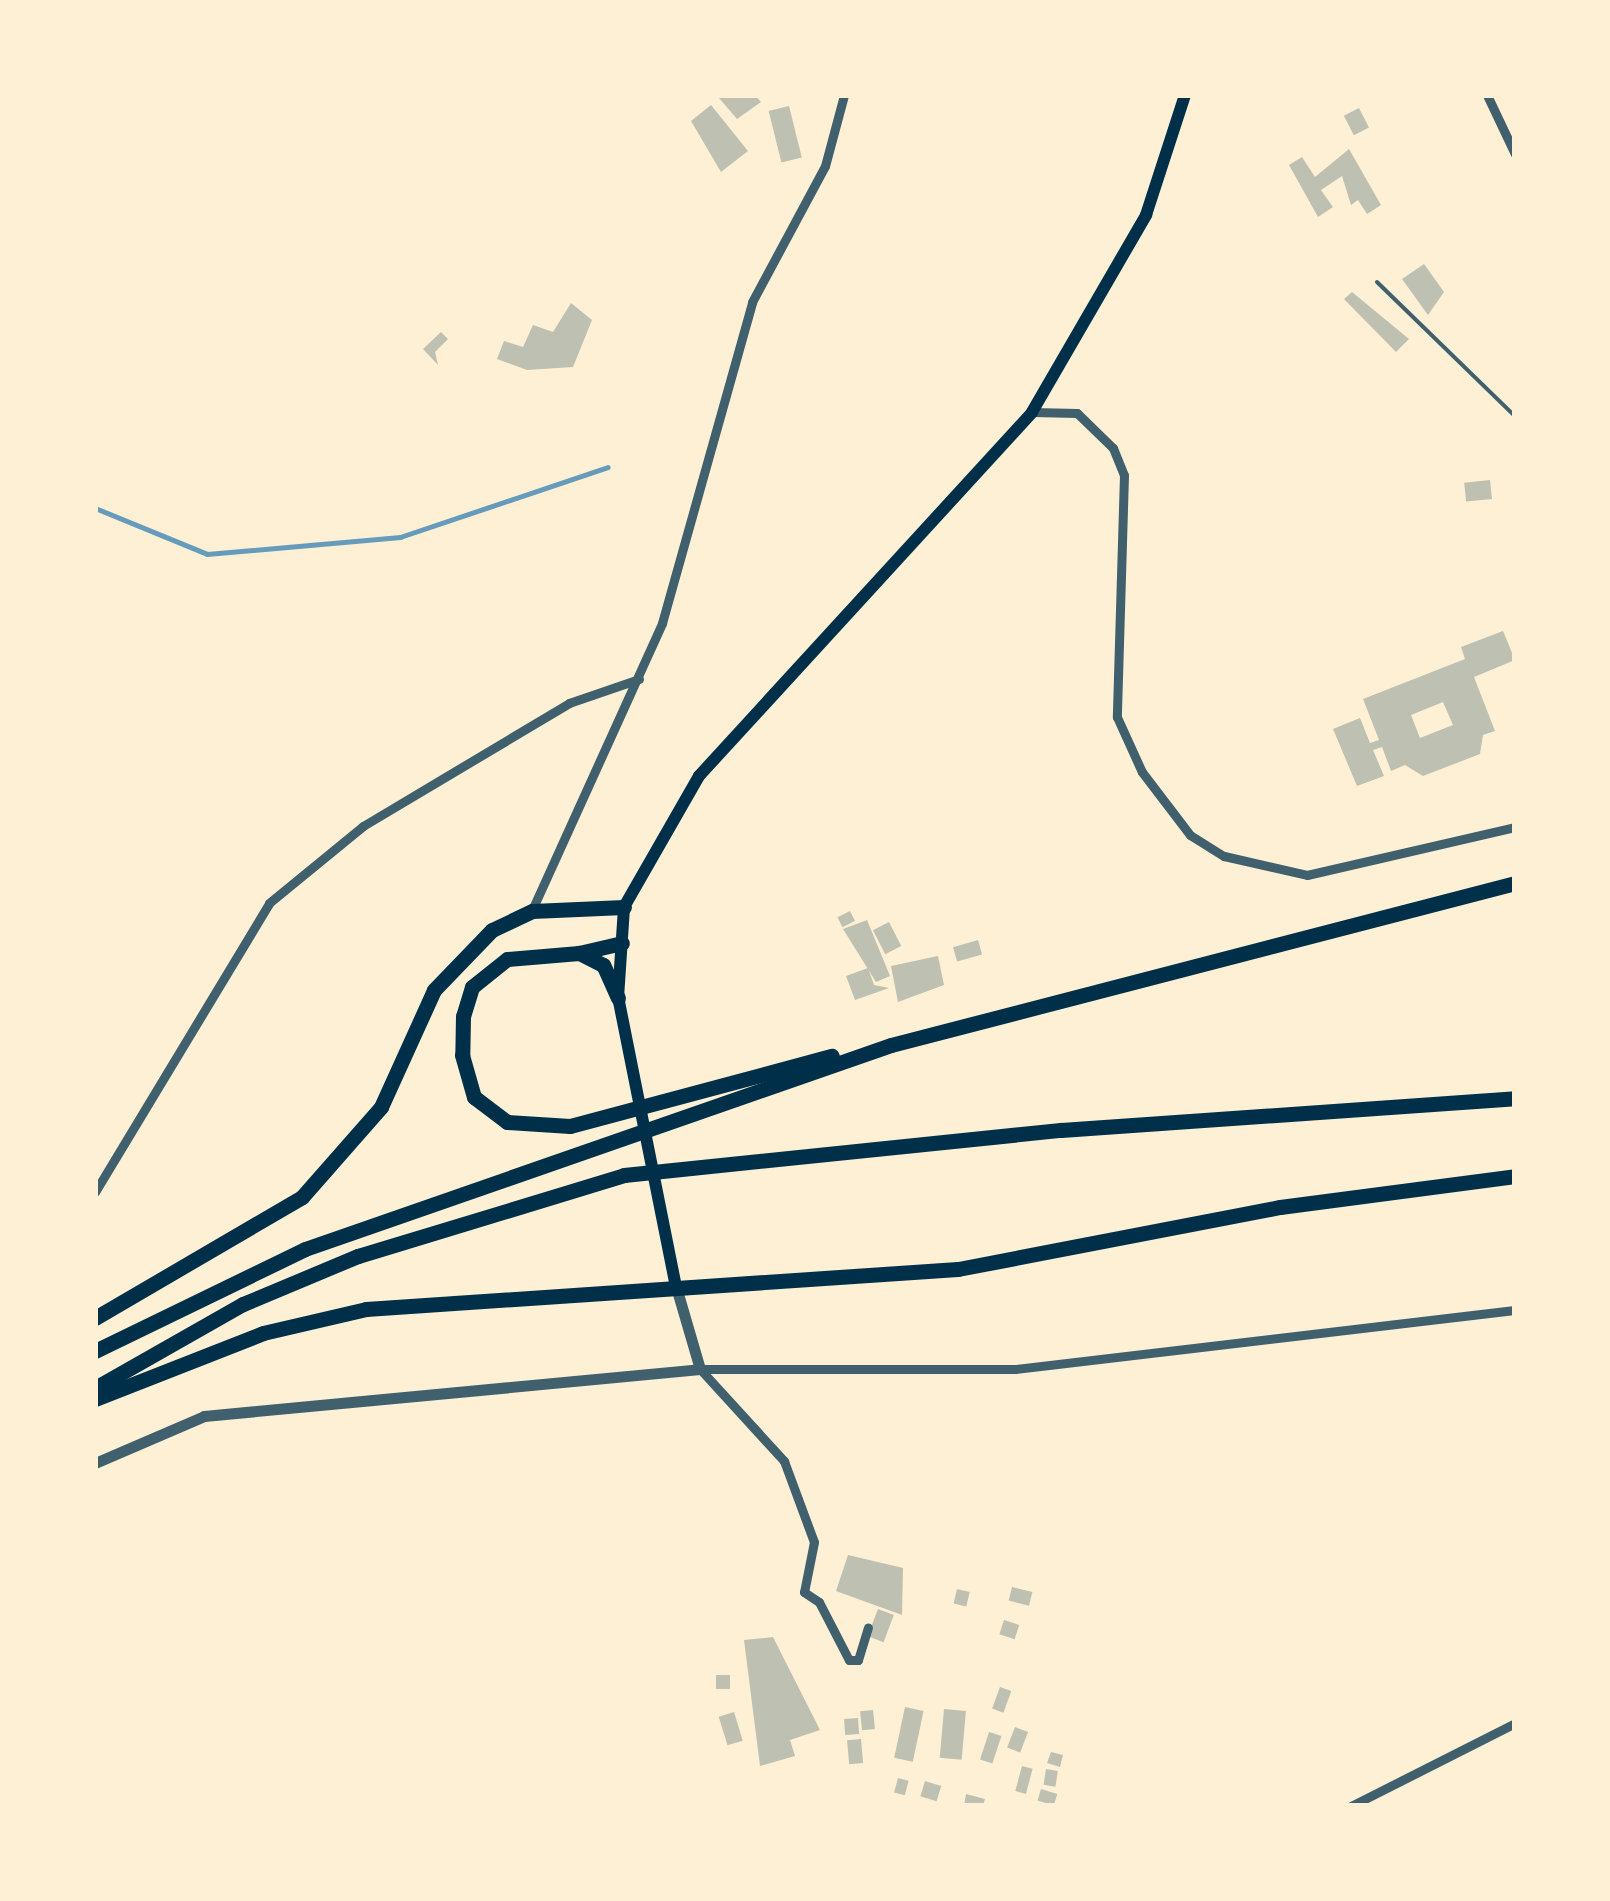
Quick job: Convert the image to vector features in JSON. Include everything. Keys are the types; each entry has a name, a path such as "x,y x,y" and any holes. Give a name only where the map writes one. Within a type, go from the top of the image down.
{"highway":[{"path":"622,943 579,953 506,959 472,987 462,1055 474,1097 507,1122 535,1129 607,1116 704,1084 890,1045 1515,883"},
{"path":"95,1318 302,1197 381,1107 434,990 492,930 532,911 624,906"},
{"path":"579,953 603,965 618,998"},
{"path":"95,1351 305,1248 890,1045"},
{"path":"95,1388 243,1304 358,1256 624,1175 716,1164 1515,1098"},
{"path":"95,1399 263,1333 366,1309 958,1269 1280,1207 1515,1176"}],"main road":[{"path":"676,1287 618,998 624,906 700,776 1032,412 1146,215 1185,95"}],"street":[{"path":"532,911 638,679 696,516 752,302 825,166 844,95"},
{"path":"1487,95 1515,154"},
{"path":"1032,412 1077,413 1113,448 1124,475 1118,717 1142,772 1190,835 1224,856 1307,875 1515,826"},
{"path":"95,1192 268,903 364,826 569,703 638,679"},
{"path":"676,1287 700,1369 784,1461 814,1542 804,1592 849,1660 858,1660 868,1628"},
{"path":"95,1463 221,1413 700,1369 1015,1369 1515,1310"},
{"path":"1351,1806 1515,1724"}],"lane":[{"path":"1377,282 1515,416"}],"building":[{"path":"755,95 761,102 737,119 719,98"},
{"path":"711,105 748,151 721,172 691,121"},
{"path":"789,106 802,157 781,163 769,111"},
{"path":"1359,108 1369,128 1354,135 1344,116"},
{"path":"1349,149 1381,205 1367,214 1358,200 1351,205 1342,176 1321,190 1333,207 1318,217 1289,165 1302,157 1315,177"},
{"path":"1424,264 1444,292 1428,315 1402,279"},
{"path":"1352,292 1409,339 1396,352 1344,299"},
{"path":"571,303 592,320 573,367 527,370 497,359 504,341 523,347 533,325 553,332"},
{"path":"441,332 448,339 435,352 438,365 423,349"},
{"path":"1490,480 1492,499 1466,502 1464,483"},
{"path":"1503,631 1515,660 1474,677 1495,731 1483,735 1480,754 1423,776 1405,765 1391,771 1382,747 1373,750 1384,776 1357,786 1333,729 1360,718 1370,743 1379,740 1363,699 1465,659 1461,647","holes":["1443,702 1453,725 1420,738 1411,715"]},
{"path":"850,911 855,921 843,927 838,917"},
{"path":"867,920 890,976 876,982 843,929"},
{"path":"889,922 901,946 885,954 873,930"},
{"path":"978,940 982,954 957,962 953,947"},
{"path":"938,956 944,985 898,1002 891,966"},
{"path":"868,968 874,985 889,988 855,1000 846,976"},
{"path":"848,1555 903,1568 902,1615 836,1591"},
{"path":"1012,1587 1032,1592 1029,1606 1009,1601"},
{"path":"957,1589 970,1592 966,1607 954,1604"},
{"path":"878,1609 894,1615 883,1642 868,1636"},
{"path":"1004,1620 1019,1625 1015,1639 999,1634"},
{"path":"773,1637 820,1730 790,1740 795,1756 760,1766 744,1640"},
{"path":"716,1675 730,1675 730,1689 716,1689"},
{"path":"1000,1687 1011,1691 1003,1713 992,1709"},
{"path":"905,1707 924,1711 913,1762 894,1758"},
{"path":"944,1709 966,1711 962,1760 940,1758"},
{"path":"873,1710 875,1729 862,1730 860,1711"},
{"path":"734,1712 743,1741 727,1745 719,1717"},
{"path":"858,1718 859,1734 845,1735 844,1719"},
{"path":"1015,1727 1028,1732 1020,1753 1007,1748"},
{"path":"989,1732 1001,1736 992,1764 980,1760"},
{"path":"861,1739 863,1763 849,1764 847,1740"},
{"path":"1051,1752 1063,1755 1060,1767 1047,1763"},
{"path":"1022,1766 1033,1769 1026,1794 1015,1791"},
{"path":"1046,1769 1058,1771 1055,1787 1043,1785"},
{"path":"898,1778 909,1781 905,1795 894,1792"},
{"path":"925,1781 941,1786 937,1801 920,1796"},
{"path":"1041,1789 1057,1794 1054,1805 1037,1800"},
{"path":"966,1794 985,1799 983,1806 964,1806"}],"waterway":[{"path":"95,508 207,554 400,537 608,467"}]}
